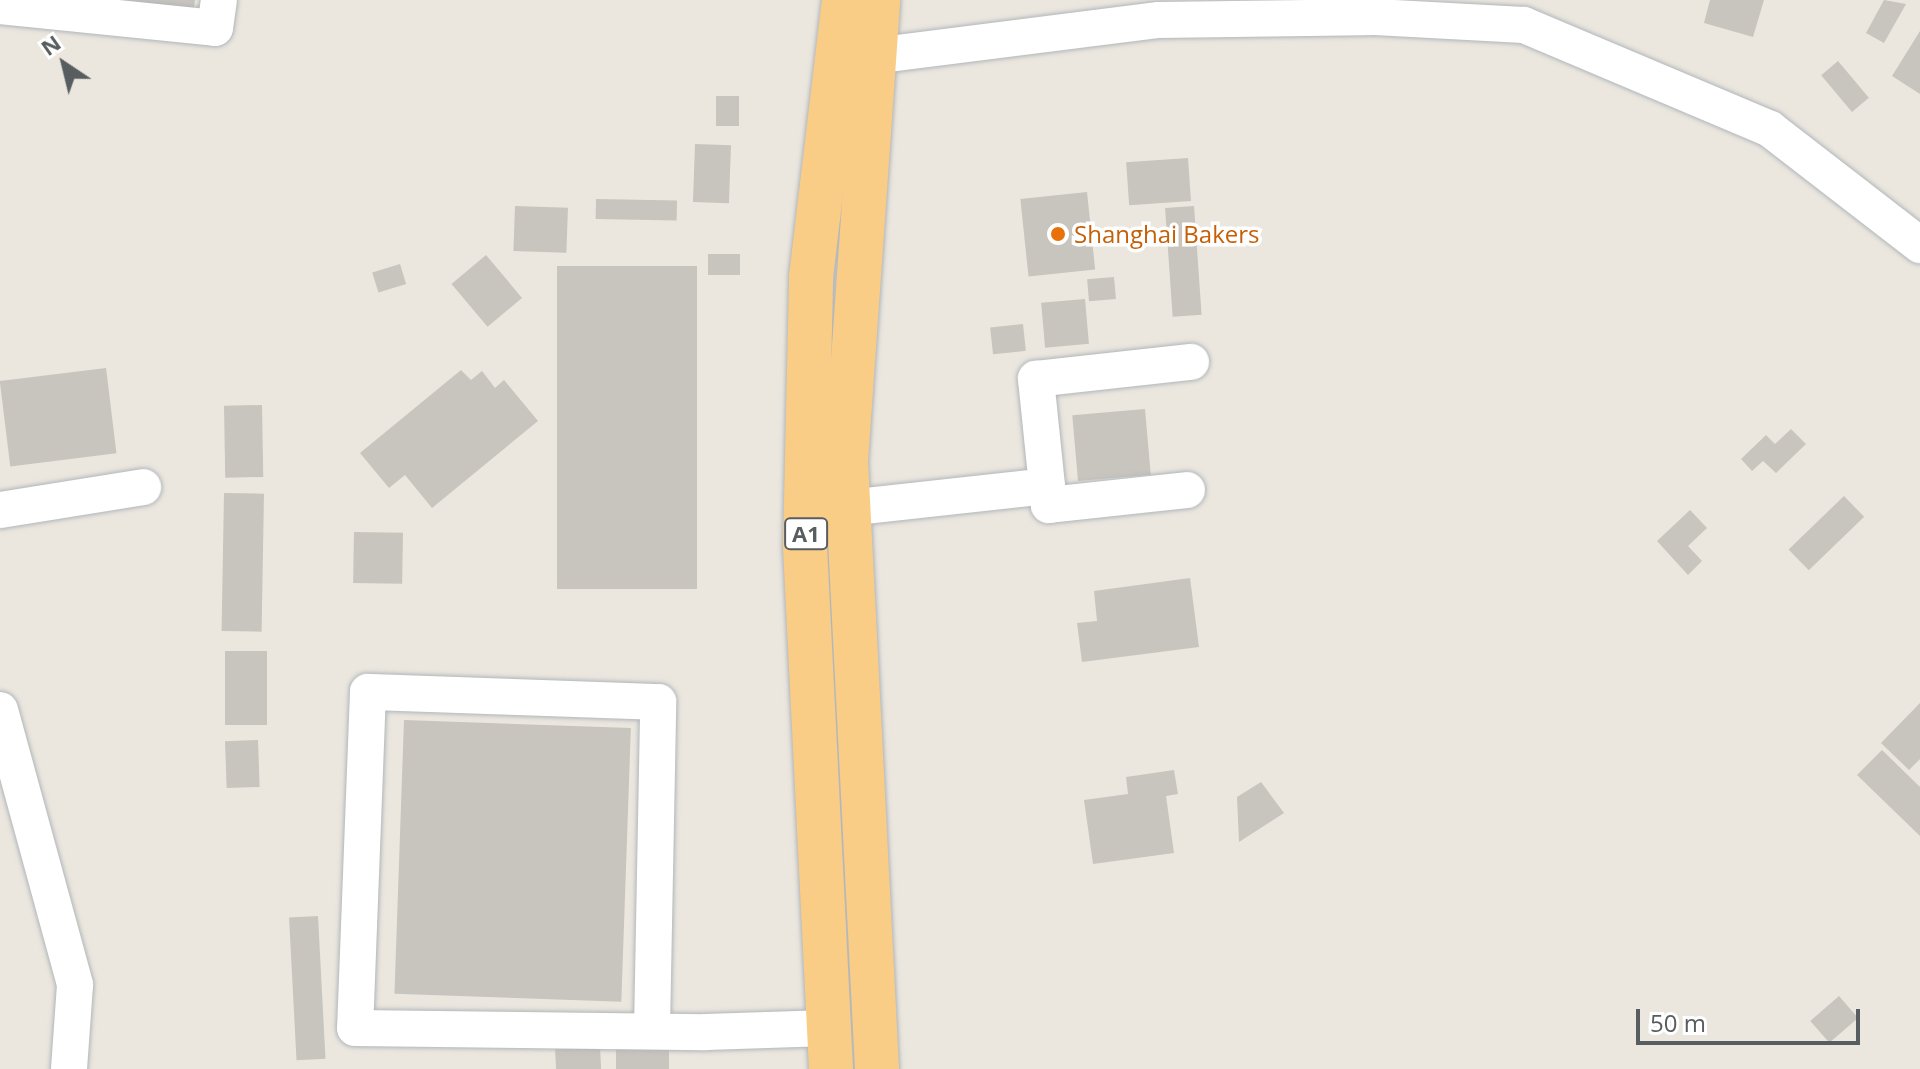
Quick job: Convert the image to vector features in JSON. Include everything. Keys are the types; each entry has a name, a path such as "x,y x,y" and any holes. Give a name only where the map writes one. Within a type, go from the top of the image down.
{"highway":[{"name":"A1","path":"829,1048 805,547 811,277 844,0"},
{"name":"A1","path":"877,1069 848,508 850,350 878,0"}],"street":[{"path":"0,6 215,28 219,0"},
{"path":"873,56 1159,20 1375,17 1524,25 1770,129 1920,245"},
{"path":"1187,490 1049,505 1036,379 1191,362"},
{"path":"848,508 1047,486"},
{"path":"0,510 143,487"},
{"path":"652,1029 658,702 368,692 355,1028 652,1029 829,1048"},
{"path":"0,710 75,985 69,1069"}],"building":[{"path":"77,0 195,0 192,22"},
{"path":"1710,0 1764,0 1753,37 1704,23"},
{"path":"1884,0 1906,4 1884,43 1866,33"},
{"path":"1920,31 1920,94 1892,76"},
{"path":"1838,61 1869,98 1852,112 1821,75"},
{"path":"716,96 739,96 739,126 716,126"},
{"path":"695,144 731,145 729,203 693,202"},
{"path":"1188,158 1191,201 1129,205 1126,162"},
{"name":"Shanghai Bakers","path":"1087,192 1095,270 1029,277 1020,199"},
{"path":"596,199 677,200 677,220 596,219"},
{"path":"515,206 568,208 566,253 513,251"},
{"path":"1194,206 1202,315 1173,317 1165,208"},
{"path":"708,254 740,254 740,275 708,275"},
{"path":"486,255 522,298 488,327 452,284"},
{"path":"400,264 406,284 378,293 372,272"},
{"path":"557,266 697,266 697,589 557,589"},
{"path":"1114,277 1116,299 1089,301 1087,279"},
{"path":"1085,299 1089,344 1045,348 1041,303"},
{"path":"1023,324 1026,351 993,354 990,327"},
{"path":"106,368 116,453 10,466 0,381"},
{"path":"461,370 471,380 482,371 495,388 504,380 538,421 432,508 405,475 389,488 360,453"},
{"path":"262,405 263,477 225,478 224,406"},
{"path":"1145,409 1151,475 1078,481 1072,415"},
{"path":"1791,429 1806,444 1776,473 1763,461 1752,471 1741,459 1766,435 1775,444"},
{"path":"224,493 264,494 262,632 222,631"},
{"path":"1844,496 1864,517 1809,570 1789,549"},
{"path":"1690,510 1707,528 1688,546 1702,561 1688,575 1657,541"},
{"path":"354,532 403,533 402,584 353,583"},
{"path":"1190,578 1199,647 1082,662 1077,623 1097,621 1094,591"},
{"path":"225,651 267,651 267,725 225,725"},
{"path":"1920,703 1920,759 1909,770 1881,743"},
{"path":"404,720 631,728 621,1002 394,994"},
{"path":"258,740 260,787 227,788 225,741"},
{"path":"1882,750 1920,787 1920,836 1857,775"},
{"path":"1174,770 1178,794 1166,796 1174,853 1093,864 1084,800 1128,794 1126,777"},
{"path":"1261,782 1284,813 1239,842 1237,797"},
{"path":"318,916 325,1059 297,1060 289,918"},
{"path":"1839,996 1858,1018 1829,1043 1810,1021"},
{"path":"616,1045 669,1045 669,1069 616,1069"},
{"path":"600,1047 601,1069 556,1069 555,1049"}],"place":[{"name":"Shanghai Bakers","path":"1058,234"}]}
